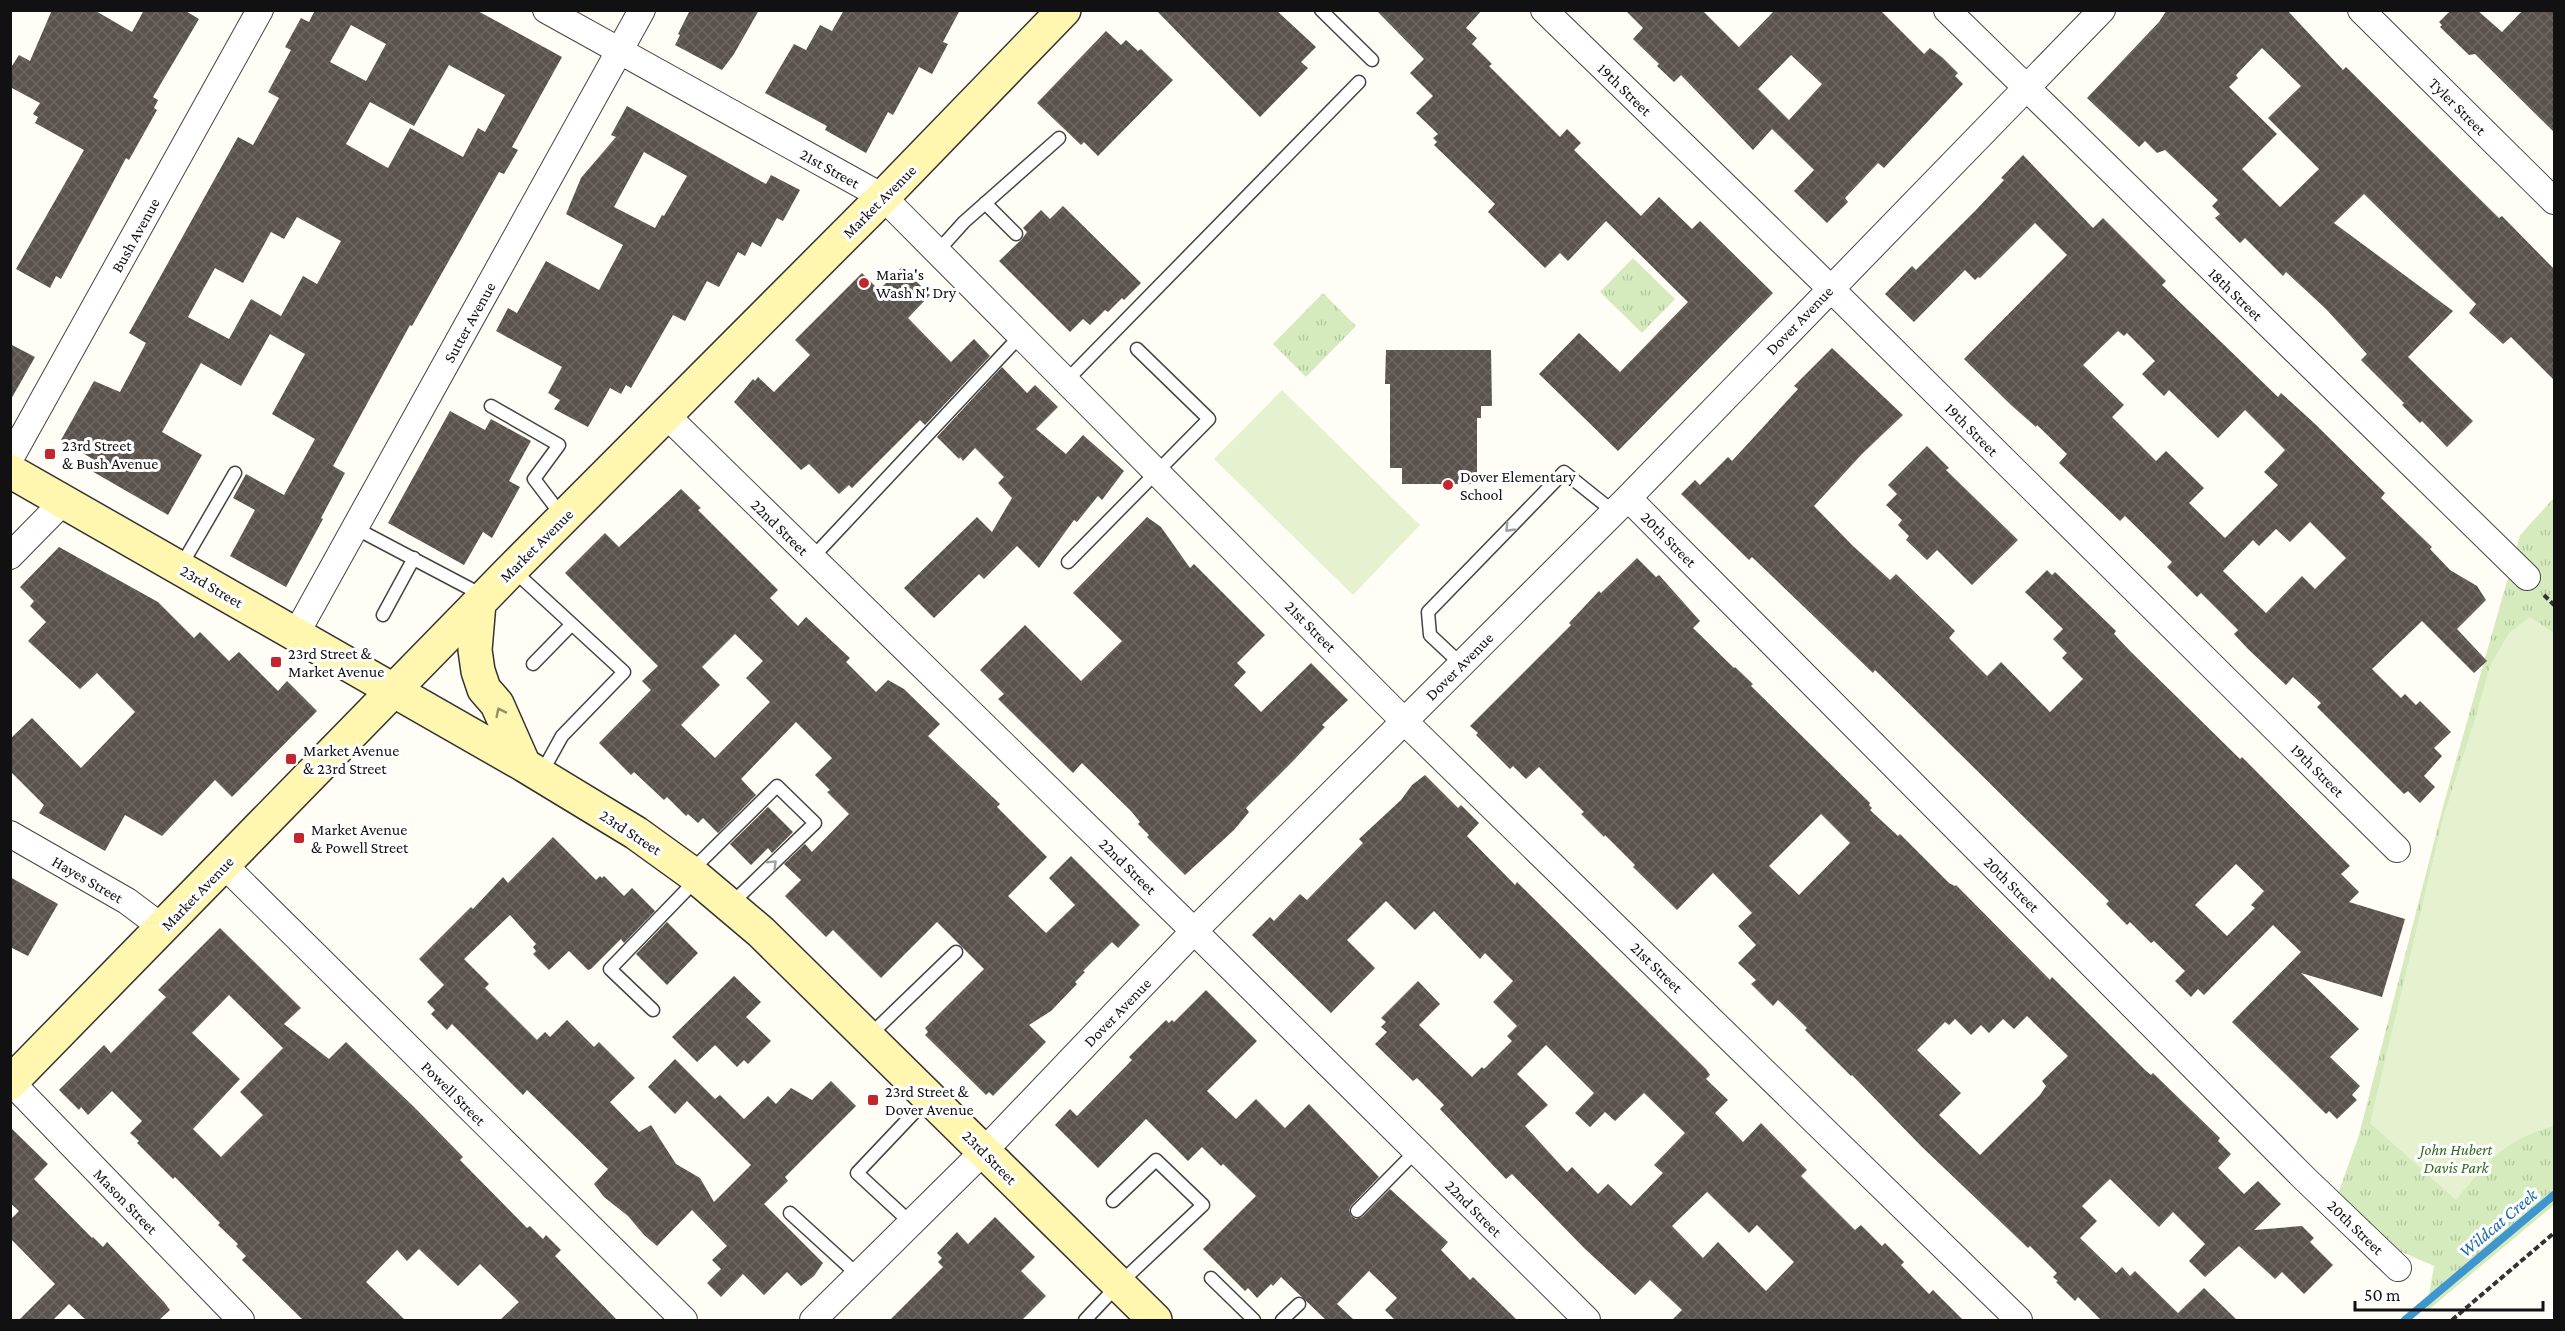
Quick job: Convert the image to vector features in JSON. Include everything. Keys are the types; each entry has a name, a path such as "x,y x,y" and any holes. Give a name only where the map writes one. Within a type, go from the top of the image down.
{"main road":[{"name":"Market Avenue","path":"11,1083 512,569 883,197 1064,10"},
{"name":"23rd Street","path":"10,471 532,770 636,833 694,875 731,904 1155,1320"},
{"path":"482,600 476,650 478,671 484,688 496,704 532,770"}],"street":[{"name":"Bush Avenue","path":"10,459 260,10"},
{"name":"21st Street","path":"546,10 883,197 1404,721 2019,1320"},
{"name":"Sutter Avenue","path":"296,634 642,10"},
{"name":"19th Street","path":"1544,10 1830,288 2397,849"},
{"name":"18th Street","path":"1947,10 2527,577"},
{"name":"Dover Avenue","path":"813,1320 984,1151 1194,931 1621,505 2102,10"},
{"name":"Tyler Street","path":"2361,10 2554,201"},
{"name":"22nd Street","path":"666,415 1194,931 1587,1320"},
{"path":"10,556 64,501"},
{"name":"20th Street","path":"1621,505 2398,1268"},
{"name":"Hayes Street","path":"10,834 127,901 163,928"},
{"name":"Powell Street","path":"224,865 684,1320"},
{"name":"Mason Street","path":"11,1083 241,1320"}],"lane":[{"path":"1321,10 1372,60"},
{"path":"1066,381 1359,82"},
{"path":"937,252 985,203 1059,138"},
{"path":"985,203 1016,234"},
{"path":"812,558 1020,335"},
{"path":"1068,562 1209,419 1137,350"},
{"path":"491,406 558,445 534,479 563,518"},
{"path":"1461,664 1430,635 1428,612 1564,472 1621,505"},
{"path":"180,567 235,473"},
{"path":"355,528 414,558 482,600"},
{"path":"383,615 414,558"},
{"path":"512,569 624,672 532,770"},
{"path":"533,664 572,624"},
{"path":"653,1010 610,969 777,786 815,822 731,904"},
{"path":"868,1037 956,952"},
{"path":"911,1223 857,1173 929,1097"},
{"path":"1358,1211 1416,1151"},
{"path":"1085,1320 1119,1284 1203,1206 1156,1160 1113,1201"},
{"path":"790,1213 858,1275"},
{"path":"1211,1278 1254,1320"},
{"path":"1282,1320 1299,1304"}],"path":[{"path":"2452,1320 2554,1233"}],"green space":[{"path":"1633,258 1675,299 1642,333 1600,292"},
{"path":"1323,293 1356,326 1306,377 1273,344"},
{"path":"1282,390 1420,525 1353,595 1214,459"},
{"name":"John Hubert Davis Park","path":"2554,498 2554,1205 2426,1312 2434,1266 2402,1252 2387,1253 2335,1202 2359,1135 2444,803 2520,535"},
{"name":"John Hubert Davis Park","path":"2530,617 2554,633 2554,1126 2509,1145 2488,1163 2456,1200 2370,1123 2443,818 2490,666 2509,633"}],"building":[{"path":"52,10 94,10 132,32 144,10 184,10 199,19 153,97 158,100 154,108 157,110 129,160 126,158 61,279 56,276 50,288 16,269 84,150 35,123 38,117 33,114 40,103 10,87 10,69 19,55 30,61"},
{"path":"315,10 476,10 562,57 512,147 518,150 504,174 499,172 412,326 410,325 333,466 345,473 286,587 230,556 255,510 233,498 246,474 284,495 315,439 272,414 305,354 270,334 241,386 201,363 162,432 202,455 168,515 90,470 96,461 61,440 94,381 120,392 146,343 129,333 238,137 253,145 279,98 268,92 291,50 285,47 301,18 309,22","holes":["351,25 386,44 366,81 330,62","449,65 505,95 485,132 478,128 463,157 410,128 388,168 346,144 370,102 414,126","297,217 341,241 317,284 303,276 281,316 251,299 229,339 188,317 215,268 243,283 271,232 284,239"]},
{"path":"690,10 759,10 734,54 722,70 675,45"},
{"path":"844,10 960,10 943,42 948,44 932,74 919,67 893,115 888,112 866,153 825,130 827,126 765,93 794,44 806,50 820,25 832,31"},
{"path":"1156,10 1276,10 1316,47 1301,62 1308,68 1260,117"},
{"path":"1376,10 1482,10 1466,28 1477,38 1472,44 1492,64 1489,66 1560,137 1567,129 1581,143 1574,150 1641,216 1659,197 1692,229 1700,221 1773,293 1618,451 1539,374 1579,333 1620,372 1688,302 1606,221 1568,261 1560,253 1545,268 1488,212 1495,204 1434,145 1437,142 1433,138 1438,134 1416,113 1433,96 1410,73 1424,59"},
{"path":"1625,10 1702,10 1739,47 1775,10 1881,11 1924,54 1930,48 1943,58 1958,73 1955,76 1963,84 1884,168 1878,163 1845,198 1848,202 1827,223 1794,191 1814,170 1772,129 1753,150 1681,75 1674,82 1657,66 1659,64 1633,39 1643,28","holes":["1791,55 1822,84 1789,120 1758,89"]},
{"path":"2167,10 2287,10 2343,70 2346,67 2554,269 2554,380 2511,337 2503,344 2469,313 2476,304 2364,194 2334,223 2453,311 2408,357 2473,421 2447,447 2422,421 2420,423 2402,405 2404,403 2361,360 2367,354 2326,309 2286,272 2283,276 2245,238 2240,243 2215,218 2220,214 2212,206 2218,200 2165,150 2157,153 2145,141 2139,147 2087,98 2159,22","holes":["2262,48 2301,86 2268,118 2319,169 2280,207 2242,169 2277,134 2229,87 2238,78 2236,75"]},
{"path":"2451,10 2477,10 2502,32 2523,10 2554,10 2554,132 2475,54 2469,55 2440,27 2442,25 2439,22"},
{"path":"1106,31 1121,45 1126,40 1138,51 1141,49 1173,80 1098,156 1084,142 1081,145 1037,103"},
{"path":"627,106 766,184 771,175 800,190 783,221 777,218 761,247 752,242 745,256 738,252 719,287 707,281 685,321 673,315 631,388 626,385 621,394 610,388 588,427 554,409 560,400 548,393 562,367 496,331 508,308 517,313 546,261 599,290 623,245 566,214 581,178 616,137 611,135","holes":["644,152 687,176 655,228 614,207"]},
{"path":"2023,155 2093,228 2103,218 2166,281 2162,285 2278,397 2281,393 2385,493 2381,498 2432,547 2430,549 2450,570 2477,586 2486,600 2457,629 2487,661 2474,673 2422,621 2372,669 2401,698 2405,694 2416,705 2420,701 2451,732 2434,748 2442,756 2424,776 2435,787 2420,803 2408,791 2404,794 2317,707 2321,703 2293,677 2286,685 2248,649 2234,634 2238,630 2201,593 2197,597 2167,567 2172,562 2125,516 2120,521 2059,463 2067,454 2037,425 2036,427 2011,405 1964,359 2067,255 2035,223 1980,278 1975,280 1965,270 1914,322 1885,294 1912,266 1916,270 1976,210 2004,180 2001,178","holes":["2118,331 2124,336 2127,333 2155,361 2142,374 2164,396 2169,390 2218,438 2245,410 2285,450 2264,472 2278,485 2225,538 2189,503 2204,488 2166,451 2156,461 2112,417 2124,405 2083,365","2310,522 2346,558 2315,589 2302,576 2266,613 2223,571 2253,540 2259,546 2276,529 2290,542"]},
{"path":"1063,206 1141,283 1124,300 1122,298 1108,312 1105,310 1090,325 1083,319 1070,332 999,261 1022,239 1027,232 1023,228 1041,210 1050,219"},
{"path":"902,267 930,295 908,318 951,362 974,339 990,356 925,425 920,420 852,488 849,485 839,494 809,464 801,470 734,402 753,379 755,381 758,377 774,392 810,355 795,340 862,273 879,290"},
{"path":"10,344 35,357 10,401"},
{"path":"1832,348 1903,415 1862,454 1814,506 1890,580 1896,574 1955,631 1949,638 1987,676 2001,662 2050,712 2083,679 2062,658 2067,653 2053,639 2063,629 2025,592 2047,570 2052,575 2055,572 2116,631 2114,634 2130,651 2240,759 2242,757 2350,866 2341,874 2359,892 2349,902 2405,919 2382,997 2301,973 2359,1029 2330,1057 2360,1086 2352,1095 2357,1100 2337,1119 2329,1111 2326,1114 2232,1022 2301,952 2273,925 2204,995 2198,989 2191,997 2175,981 2185,971 2154,941 2151,943 2130,922 2127,925 2106,904 2109,901 1875,670 1873,673 1752,557 1749,560 1681,494 1695,480 1700,485 1728,457 1732,461 1798,389 1794,386","holes":["2236,864 2264,891 2251,905 2255,908 2227,936 2195,905"]},
{"path":"1386,350 1491,350 1492,406 1481,406 1481,418 1477,418 1477,484 1402,484 1402,468 1390,468 1390,384 1385,384"},
{"path":"1002,367 1027,393 1035,385 1058,407 1036,429 1066,454 1083,435 1124,471 1102,500 1098,496 1077,522 1074,520 1039,568 1017,546 984,579 979,574 934,618 904,588 977,517 992,532 1012,498 998,483 1004,477 975,448 963,461 937,437"},
{"path":"450,411 485,430 491,419 531,441 509,481 520,487 492,538 483,532 464,565 388,523"},
{"path":"1927,446 1949,468 1946,470 2018,540 1972,585 1937,550 1927,560 1906,540 1909,536 1898,525 1902,520 1886,505 1897,494 1888,485"},
{"path":"681,489 701,508 698,510 778,590 770,598 798,626 806,617 850,658 846,662 876,692 888,680 904,689 940,724 928,736 1000,804 997,807 1047,857 1008,896 1046,933 1075,905 1049,878 1071,856 1140,925 1118,948 1112,942 1083,971 1085,972 1075,982 1077,984 1051,1011 1029,1025 1046,1042 993,1096 989,1092 986,1095 925,1035 928,1032 925,1028 984,969 937,922 881,978 833,930 826,937 785,896 801,880 784,864 805,844 812,852 849,814 827,792 830,790 815,775 832,758 796,722 741,779 756,795 718,833 703,818 698,823 688,814 686,816 667,797 664,800 634,772 631,775 599,743 651,690 642,681 658,666 565,573 605,533 619,547","holes":["735,634 763,661 746,678 770,702 715,758 681,725 720,685 702,667"]},
{"path":"1147,517 1161,527 1190,568 1194,564 1265,635 1237,663 1246,672 1234,685 1261,712 1311,663 1348,700 1322,725 1325,727 1292,762 1246,808 1249,812 1234,830 1185,875 1147,837 1149,835 1138,824 1140,822 1131,811 1082,763 1073,773 998,699 1004,694 980,670 1025,625 1081,681 1122,641 1073,593"},
{"path":"59,547 158,602 194,638 200,632 229,661 239,652 278,691 287,681 317,711 232,797 215,780 162,836 125,815 105,851 39,813 44,805 10,771 10,739 32,718 81,768 135,712 97,673 80,689 28,641 46,622 30,606 34,601 20,587"},
{"path":"1637,558 1656,577 1659,575 1700,621 1693,628 1753,684 1751,686 1870,803 1872,808 1870,810 1898,836 1900,834 1949,883 1956,885 2050,980 2052,977 2145,1070 2151,1075 2153,1073 2220,1138 2218,1141 2231,1154 2218,1168 2244,1194 2258,1181 2281,1204 2254,1230 2302,1226 2314,1238 2310,1242 2333,1265 2304,1294 2282,1272 2275,1279 2239,1246 2205,1277 2189,1261 2205,1244 2173,1212 2159,1227 2110,1179 2082,1206 2097,1221 2080,1238 2116,1273 2122,1267 2130,1276 2135,1271 2178,1313 2204,1288 2237,1320 2101,1320 2078,1297 2075,1301 2056,1282 2058,1281 2053,1277 2057,1273 2030,1246 2028,1248 1922,1147 1778,1000 1773,1006 1751,984 1756,980 1738,963 1756,945 1738,926 1752,913 1713,873 1677,910 1633,867 1635,865 1605,835 1604,837 1581,814 1584,812 1539,767 1526,779 1513,766 1510,769 1476,735 1478,733 1470,726 1571,625 1569,623 1599,591 1601,593","holes":["1821,814 1850,843 1799,895 1769,866","2027,1016 2068,1056 2042,1081 2046,1086 2040,1095 1980,1155 1939,1115 1961,1093 1917,1050 1945,1022 1949,1025 1955,1019 1971,1035 1981,1025 1989,1033 2003,1019 2014,1029"]},
{"path":"1425,775 1458,808 1461,805 1479,823 1467,836 1515,885 1517,882 1706,1069 1710,1075 1706,1079 1728,1100 1715,1113 1743,1142 1761,1123 1807,1170 1801,1176 1855,1230 1861,1225 1882,1246 1885,1243 1904,1262 1901,1265 1929,1294 1933,1290 1963,1320 1672,1320 1682,1310 1650,1280 1635,1295 1584,1248 1512,1174 1506,1179 1440,1109 1444,1105 1417,1078 1413,1081 1375,1044 1387,1032 1381,1027 1386,1022 1381,1018 1418,981 1440,1004 1419,1025 1472,1077 1482,1067 1484,1069 1512,1041 1507,1036 1517,1026 1493,1002 1513,981 1485,953 1480,959 1434,911 1415,930 1386,901 1347,940 1375,968 1331,1013 1252,935 1270,917 1274,921 1300,894 1307,900 1363,843 1359,839 1401,800 1412,785","holes":["1546,1045 1594,1093 1575,1113 1590,1127 1605,1112 1615,1121 1644,1093 1685,1133 1654,1165 1663,1173 1631,1206 1608,1184 1598,1194 1572,1167 1567,1172 1525,1126 1548,1105 1517,1074","1707,1192 1749,1233 1757,1225 1794,1262 1766,1291 1718,1242 1703,1258 1672,1226"]},
{"path":"768,807 793,832 772,853 768,848 751,865 730,844"},
{"path":"553,837 596,880 604,876 624,896 632,888 655,911 624,943 621,939 588,970 569,951 549,970 533,954 536,951 533,947 536,944 510,915 464,959 489,984 485,988 537,1040 545,1032 550,1037 567,1020 594,1047 599,1042 635,1078 610,1102 639,1132 651,1125 676,1164 700,1178 714,1202 751,1165 687,1101 675,1114 648,1087 675,1059 715,1099 720,1095 744,1119 768,1096 776,1104 791,1088 812,1100 831,1081 856,1106 785,1177 788,1181 764,1204 823,1263 814,1276 801,1286 787,1272 764,1295 743,1274 721,1297 707,1283 721,1269 712,1260 727,1246 692,1210 657,1246 628,1216 604,1197 594,1184 608,1169 527,1090 523,1095 452,1024 447,1030 431,1014 435,1010 427,1002 444,985 419,959 471,907 473,909 503,877 508,883"},
{"path":"10,877 58,904 28,956 10,947"},
{"path":"667,922 698,953 667,985 636,954"},
{"path":"220,928 301,1008 284,1024 329,1059 346,1042 463,1157 460,1160 527,1228 530,1226 543,1239 546,1235 561,1250 555,1256 617,1320 500,1320 519,1302 480,1264 458,1286 419,1249 407,1261 397,1250 366,1282 405,1320 303,1320 242,1260 246,1256 236,1246 238,1244 218,1225 220,1223 175,1177 173,1179 137,1143 139,1141 130,1133 142,1121 112,1091 88,1115 81,1107 79,1110 59,1090 104,1045 111,1053 166,997 158,990","holes":["229,995 283,1048 240,1092 263,1115 221,1157 193,1129 240,1079 192,1033"]},
{"path":"734,976 761,1002 746,1017 771,1041 748,1064 744,1060 737,1067 715,1045 697,1062 672,1037"},
{"path":"1206,990 1257,1041 1207,1091 1236,1119 1256,1099 1285,1128 1309,1104 1379,1177 1351,1206 1349,1210 1351,1216 1356,1219 1362,1217 1390,1189 1448,1242 1441,1250 1470,1280 1473,1277 1517,1320 1395,1320 1385,1310 1397,1298 1369,1271 1337,1304 1354,1320 1326,1320 1281,1277 1257,1298 1248,1288 1245,1291 1203,1249 1256,1196 1223,1164 1221,1166 1202,1147 1188,1161 1146,1119 1098,1168 1055,1125 1070,1109 1077,1116 1132,1060 1129,1057 1166,1020 1169,1023 1172,1020 1174,1022"},
{"path":"10,1127 48,1164 34,1179 92,1238 103,1247 107,1242 164,1302 170,1310 159,1320 86,1320 69,1304 53,1320 19,1320 55,1284 10,1238 10,1220 19,1211 10,1203"},
{"path":"995,1217 1035,1257 1021,1271 1046,1296 1022,1320 890,1320 943,1267 938,1262 942,1258 937,1253 957,1232 968,1244"}],"waterway":[{"name":"Wildcat Creek","path":"2405,1320 2554,1195"}],"place":[{"name":"Maria's Wash N' Dry","path":"864,283"},
{"name":"23rd Street & Bush Avenue","path":"50,454"},
{"name":"Dover Elementary School","path":"1448,485"},
{"name":"23rd Street & Market Avenue","path":"276,662"},
{"name":"Market Avenue & 23rd Street","path":"291,759"},
{"name":"Market Avenue & Powell Street","path":"299,838"},
{"name":"23rd Street & Dover Avenue","path":"873,1100"}]}
